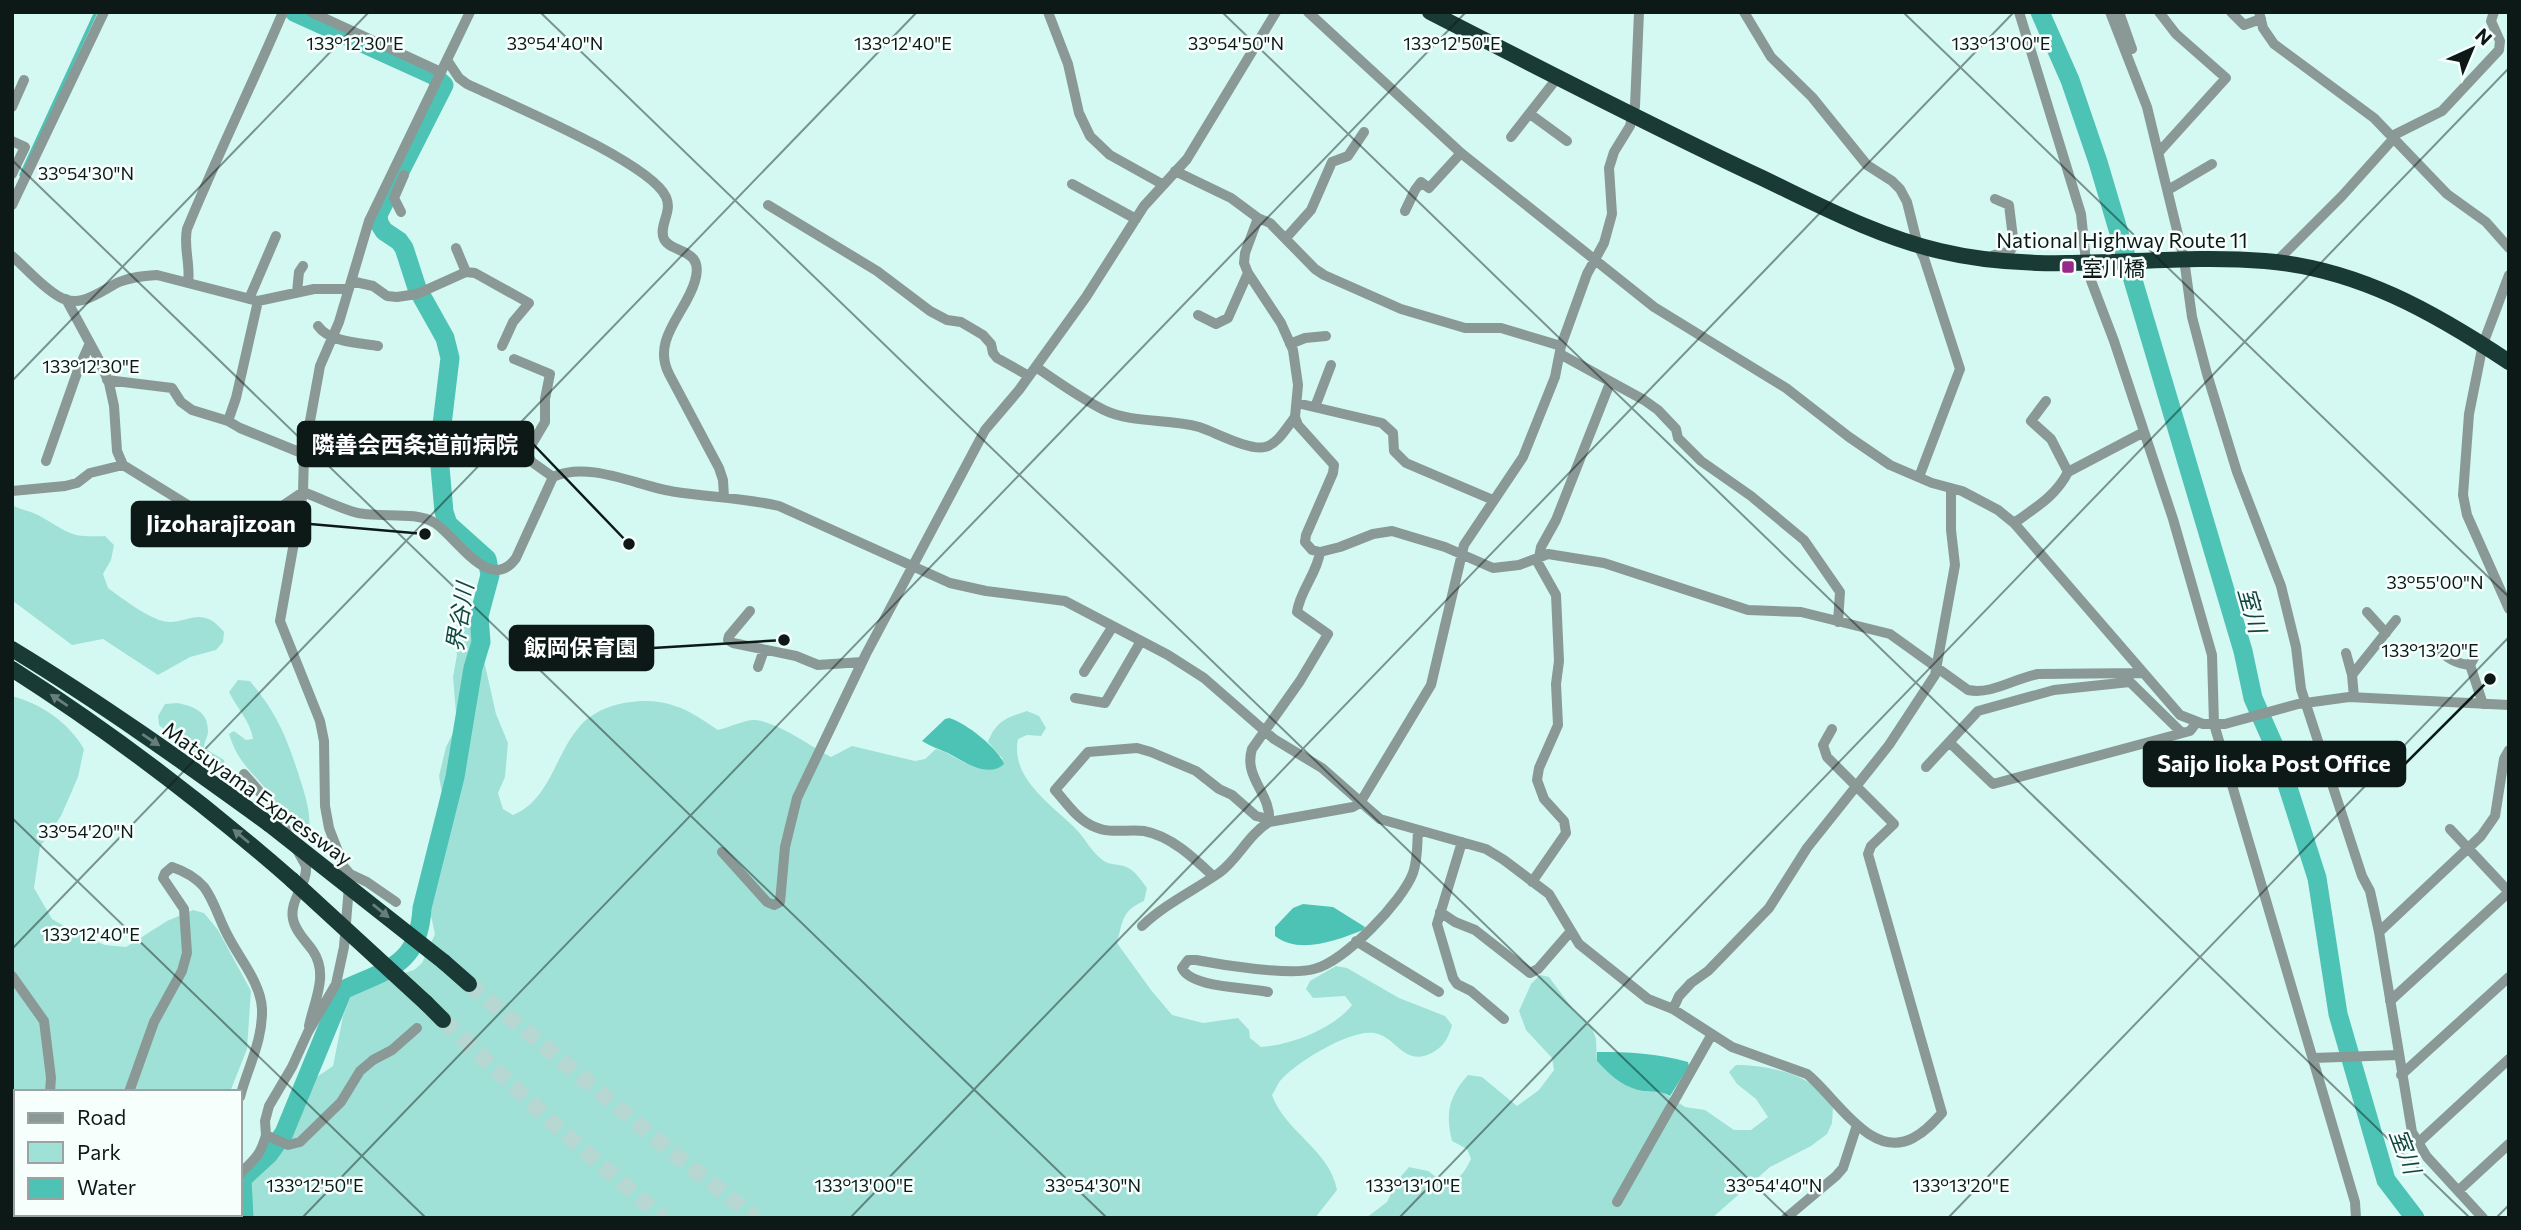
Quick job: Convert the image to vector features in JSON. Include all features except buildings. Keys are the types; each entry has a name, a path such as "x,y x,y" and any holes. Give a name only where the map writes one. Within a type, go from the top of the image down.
{"highway":[{"name":"National Highway Route 11","path":"1430,12 1633,116 1855,222 1918,246 2017,263 2243,259 2322,270 2372,286 2436,315 2509,362"},
{"name":"Matsuyama Expressway","path":"12,649 54,674 195,770 269,824 469,984"},
{"name":"Matsuyama Expressway","path":"12,670 151,764 203,804 292,880 443,1020"}],"street":[{"path":"12,205 104,12"},
{"path":"188,283 190,275 185,237 187,229 283,12"},
{"path":"311,12 439,76"},
{"path":"389,195 439,76 470,12"},
{"path":"1048,12 1068,64 1077,106 1090,136 1110,155 1162,184"},
{"path":"722,852 767,902 774,905 780,902 785,847 797,798 862,662 985,430 1033,371 1162,184 1187,159 1276,12"},
{"path":"1308,12 1461,153 1654,307 1786,388 1849,438 1890,465 1962,491 1998,510 2014,523 2180,715 2197,722 2220,724 2302,703 2354,697 2509,705"},
{"path":"1213,876 1177,846 1158,836 1143,831 1103,829 1090,825 1083,821 1055,790 1088,752 1137,748 1196,771 1219,789 1233,795 1256,816 1268,820 1353,807 1360,803 1431,685 1464,545 1523,457 1555,377 1560,350 1593,260 1609,229 1612,214 1609,168 1614,152 1633,116 1638,66 1639,12"},
{"path":"1744,12 1771,57 1812,97 1867,166 1892,181 1907,202 1918,246 1960,369 1919,477"},
{"path":"2019,12 2081,214 2089,262 2173,519 2212,655 2220,724 2318,1058 2355,1202 2356,1218"},
{"path":"2110,12 2161,149"},
{"path":"2119,12 2158,122 2192,317 2207,374 2237,472 2281,586 2297,655 2302,703 2362,876 2370,891 2390,1001 2392,1055 2401,1074 2409,1120 2417,1144 2483,1218"},
{"path":"2159,12 2176,34 2226,78 2161,149"},
{"path":"2231,12 2244,25 2260,16 2267,36 2274,44 2365,110 2448,194 2486,222 2509,248"},
{"path":"2276,262 2342,196 2393,137 2442,111 2499,51 2500,41 2491,21 2494,12"},
{"path":"447,60 458,78 467,84 615,156 646,175 667,198 669,208 663,230 664,239 669,245 687,252 697,268 697,277 669,332 663,348 663,359 668,374 719,468 724,497"},
{"path":"1511,137 1558,77"},
{"path":"12,107 24,80"},
{"path":"1530,114 1567,141"},
{"path":"1286,238 1311,210 1332,162 1348,156 1364,132"},
{"path":"12,141 25,146 12,174"},
{"path":"1405,211 1421,182 1429,188 1461,153"},
{"path":"2168,190 2212,164"},
{"path":"1175,171 1231,198 1258,218 1270,223 1324,275 1401,309 1465,328 1501,328 1560,350 1658,410 1676,429 1678,438 1701,461 1751,496 1804,540 1840,592 1838,622"},
{"path":"396,902 367,882 349,874 344,867 329,828 325,806 324,741 320,722 279,621 303,492 305,449 320,366 350,285 365,231 404,175"},
{"path":"1072,184 1136,219"},
{"path":"389,195 401,212"},
{"path":"1988,260 1994,255 2010,251 2014,246 2009,205 1995,199"},
{"path":"768,205 877,271 939,316 961,322 988,339 997,358 1033,371 1105,410 1134,418 1198,427 1255,448 1274,443 1295,417"},
{"path":"1258,218 1244,262 1248,273 1281,323 1290,344 1298,384 1295,417 1298,425 1334,465 1306,535 1306,541 1312,550 1320,552 1373,534 1392,531 1409,534 1493,568 1519,565 1539,555 1555,554 1604,564 1748,610 1801,612 1890,635 1968,690 1978,692 2038,674 2142,673"},
{"path":"228,421 236,398 254,300 276,236"},
{"path":"456,248 466,272"},
{"path":"12,256 53,293 66,299 85,300 117,283 144,275 157,275 254,300 350,285 373,286 387,296 397,297 419,293 466,272 481,276 529,303 513,322 502,346"},
{"path":"297,292 299,272 303,266"},
{"path":"1198,315 1216,324 1228,318 1248,273"},
{"path":"2509,275 2483,344 2469,414 2463,495 2466,515 2509,609"},
{"path":"66,299 107,380 114,406 117,451 123,466 191,507 205,512 265,513 281,507 303,492"},
{"path":"318,326 332,337 378,346"},
{"path":"1290,344 1305,338 1326,336"},
{"path":"46,461 90,343"},
{"path":"514,359 550,374 545,399 545,422 529,449 528,456 532,462 554,477"},
{"path":"1315,407 1331,365"},
{"path":"107,380 172,388 181,402 192,410 305,449 348,448"},
{"path":"1531,882 1566,833 1564,821 1544,799 1537,780 1539,768 1558,724 1556,684 1559,662 1556,595 1538,564 1539,555 1556,520 1610,383"},
{"path":"2046,401 2031,421 2051,439 2068,472"},
{"path":"1297,403 1382,423 1393,433 1394,451 1406,463 1493,500"},
{"path":"2014,523 2050,498 2063,484 2068,472 2144,432"},
{"path":"12,491 65,486 77,483 90,473 123,466"},
{"path":"303,492 355,512 426,519 445,531 483,567 501,571 509,568 516,558 554,477 565,473 595,473 673,492 779,506 950,583 986,591 1065,601 1204,678 1265,732 1322,768 1380,820 1486,849 1549,894 1579,944 1648,999 1673,1009 1732,1046 1807,1074 1857,1125 1881,1141 1911,1140 1942,1112 1868,854 1871,846 1894,824 1854,787 1827,757 1823,745 1832,729"},
{"path":"1673,1009 1690,983 1708,971 1769,908 1807,848 1889,745 1935,675 1955,565 1951,530 1951,488"},
{"path":"1142,926 1153,915 1213,876 1268,820 1270,807 1251,771 1250,758 1252,749 1300,681 1328,634 1297,612 1298,604 1318,565 1320,552"},
{"path":"750,611 728,640 796,656 818,665 862,662"},
{"path":"2367,612 2386,634"},
{"path":"2352,675 2396,620"},
{"path":"1084,672 1113,626"},
{"path":"1075,698 1105,703 1141,641"},
{"path":"758,667 764,650"},
{"path":"2440,651 2449,660 2473,660 2483,704"},
{"path":"2346,653 2354,697"},
{"path":"1926,767 1978,711 2054,690 2130,682 2181,732"},
{"path":"1950,743 1993,784 2190,731 2197,722"},
{"path":"2379,932 2481,836 2495,816 2504,759 2509,750"},
{"path":"244,774 274,808 306,866 307,874 293,907 293,918 297,930 316,955 321,969 321,984 308,1032"},
{"path":"1268,992 1202,983 1191,979 1182,968 1188,960 1196,960 1254,968 1315,969 1377,923 1405,890 1417,860 1418,830"},
{"path":"2390,1001 2509,892 2450,830"},
{"path":"1462,842 1437,925 1452,978 1504,1019"},
{"path":"130,1090 154,1022 185,962 184,909 163,878 172,867 181,870 202,886 256,986 262,1004 259,1042 242,1091"},
{"path":"242,1172 262,1151 268,1136 265,1121 269,1106 336,984 344,947 349,874"},
{"path":"1440,912 1475,930 1530,973 1538,969 1571,931"},
{"path":"1356,941 1439,992"},
{"path":"12,976 44,1021 50,1090"},
{"path":"2401,1074 2509,977"},
{"path":"268,1136 288,1145 300,1142 341,1102 360,1071 417,1028"},
{"path":"1617,1202 1712,1034"},
{"path":"2318,1058 2392,1055"},
{"path":"2417,1144 2509,1059"},
{"path":"1786,1218 1843,1168 1857,1125"},
{"path":"2458,1191 2509,1144"}],"green space":[{"path":"12,505 38,515 69,533 105,536 114,545 111,560 103,574 108,588 139,610 159,620 168,622 207,618 224,632 223,642 216,650 190,657 158,675 103,639 72,645 13,601"},
{"path":"470,620 476,625 496,714 508,743 505,777 498,793 503,809 513,815 536,799 580,726 599,711 624,703 651,701 675,706 718,730 751,720 764,722 784,730 831,757 852,746 915,761 925,759 936,749 965,763 1003,759 988,742 991,735 1003,721 1027,711 1039,716 1046,728 1041,736 1027,735 1018,739 1017,753 1026,778 1076,829 1099,857 1131,870 1147,888 1144,901 1124,917 1117,943 1172,1015 1203,1023 1238,1018 1249,1030 1250,1038 1261,1047 1285,1043 1323,1028 1352,1005 1345,996 1313,998 1306,989 1310,981 1336,966 1347,968 1399,998 1445,1016 1452,1025 1449,1033 1438,1049 1416,1057 1382,1035 1364,1033 1351,1036 1310,1057 1280,1081 1272,1095 1278,1108 1326,1163 1337,1190 1315,1218 251,1218 249,1184 293,1093 333,1066 343,1016 352,993 414,970 422,963 435,934 429,907 451,816 442,794 439,776 446,747 457,725 453,677 457,655 453,632 460,621"},
{"path":"238,680 250,681 269,706 282,730 305,797 309,834 302,836 293,827 242,761 233,745 229,734 234,731 246,740 253,739 246,720 229,692"},
{"path":"12,696 34,704 54,716 71,731 84,749 78,777 61,816 40,847 34,888 52,919 105,945 126,947 167,921 193,910 204,913 218,930 251,991 247,1049 231,1090 14,1090 14,1216 162,1216 160,1218 12,1218"},
{"path":"177,703 194,708 202,714 208,731 204,748 224,760 225,771 215,772 159,725 158,716 165,704"},
{"path":"1540,975 1549,977 1575,1012 1592,1028 1596,1039 1597,1061 1639,1090 1661,1091 1685,1107 1705,1110 1734,1130 1751,1130 1768,1117 1756,1099 1737,1084 1729,1072 1736,1065 1778,1070 1807,1081 1827,1100 1833,1108 1832,1123 1827,1134 1811,1146 1770,1167 1712,1218 1366,1218 1387,1202 1397,1181 1409,1167 1428,1171 1446,1184 1464,1171 1471,1159 1467,1149 1452,1141 1449,1113 1456,1090 1468,1075 1482,1077 1517,1106 1539,1090 1554,1070 1552,1058 1526,1030 1519,1011 1531,984"}],"water":[{"path":"949,718 981,737 996,751 1004,764 991,770 983,769 922,741"},
{"path":"1303,904 1333,907 1365,927 1342,938 1319,944 1295,944 1275,936 1275,927 1293,908"},
{"path":"1597,1052 1654,1055 1688,1062 1689,1066 1670,1096 1638,1090 1620,1082 1597,1061"}],"waterway":[{"path":"21,175 96,12"},
{"name":"界谷川","path":"244,1218 242,1179 269,1154 284,1133 343,990 387,970 408,953 415,942 455,777 473,668 481,642 479,616 490,575 487,559 448,524 444,512 440,467 441,433 450,358 445,338 417,288 404,248 384,231 378,215 444,85 433,75 294,12"},
{"name":"室川","path":"2040,12 2070,80 2098,162 2243,651 2253,698 2276,750 2317,878 2338,1014 2386,1180 2415,1218"}],"tunnel":[{"path":"469,984 756,1218"},
{"path":"443,1020 556,1126 663,1218"}],"place":[{"name":"室川橋","path":"2068,267"},
{"name":"Jizoharajizoan","path":"425,534"},
{"name":"隣善会西条道前病院","path":"629,544"},
{"name":"飯岡保育園","path":"784,640"},
{"name":"Saijo Iioka Post Office","path":"2490,679"}]}
